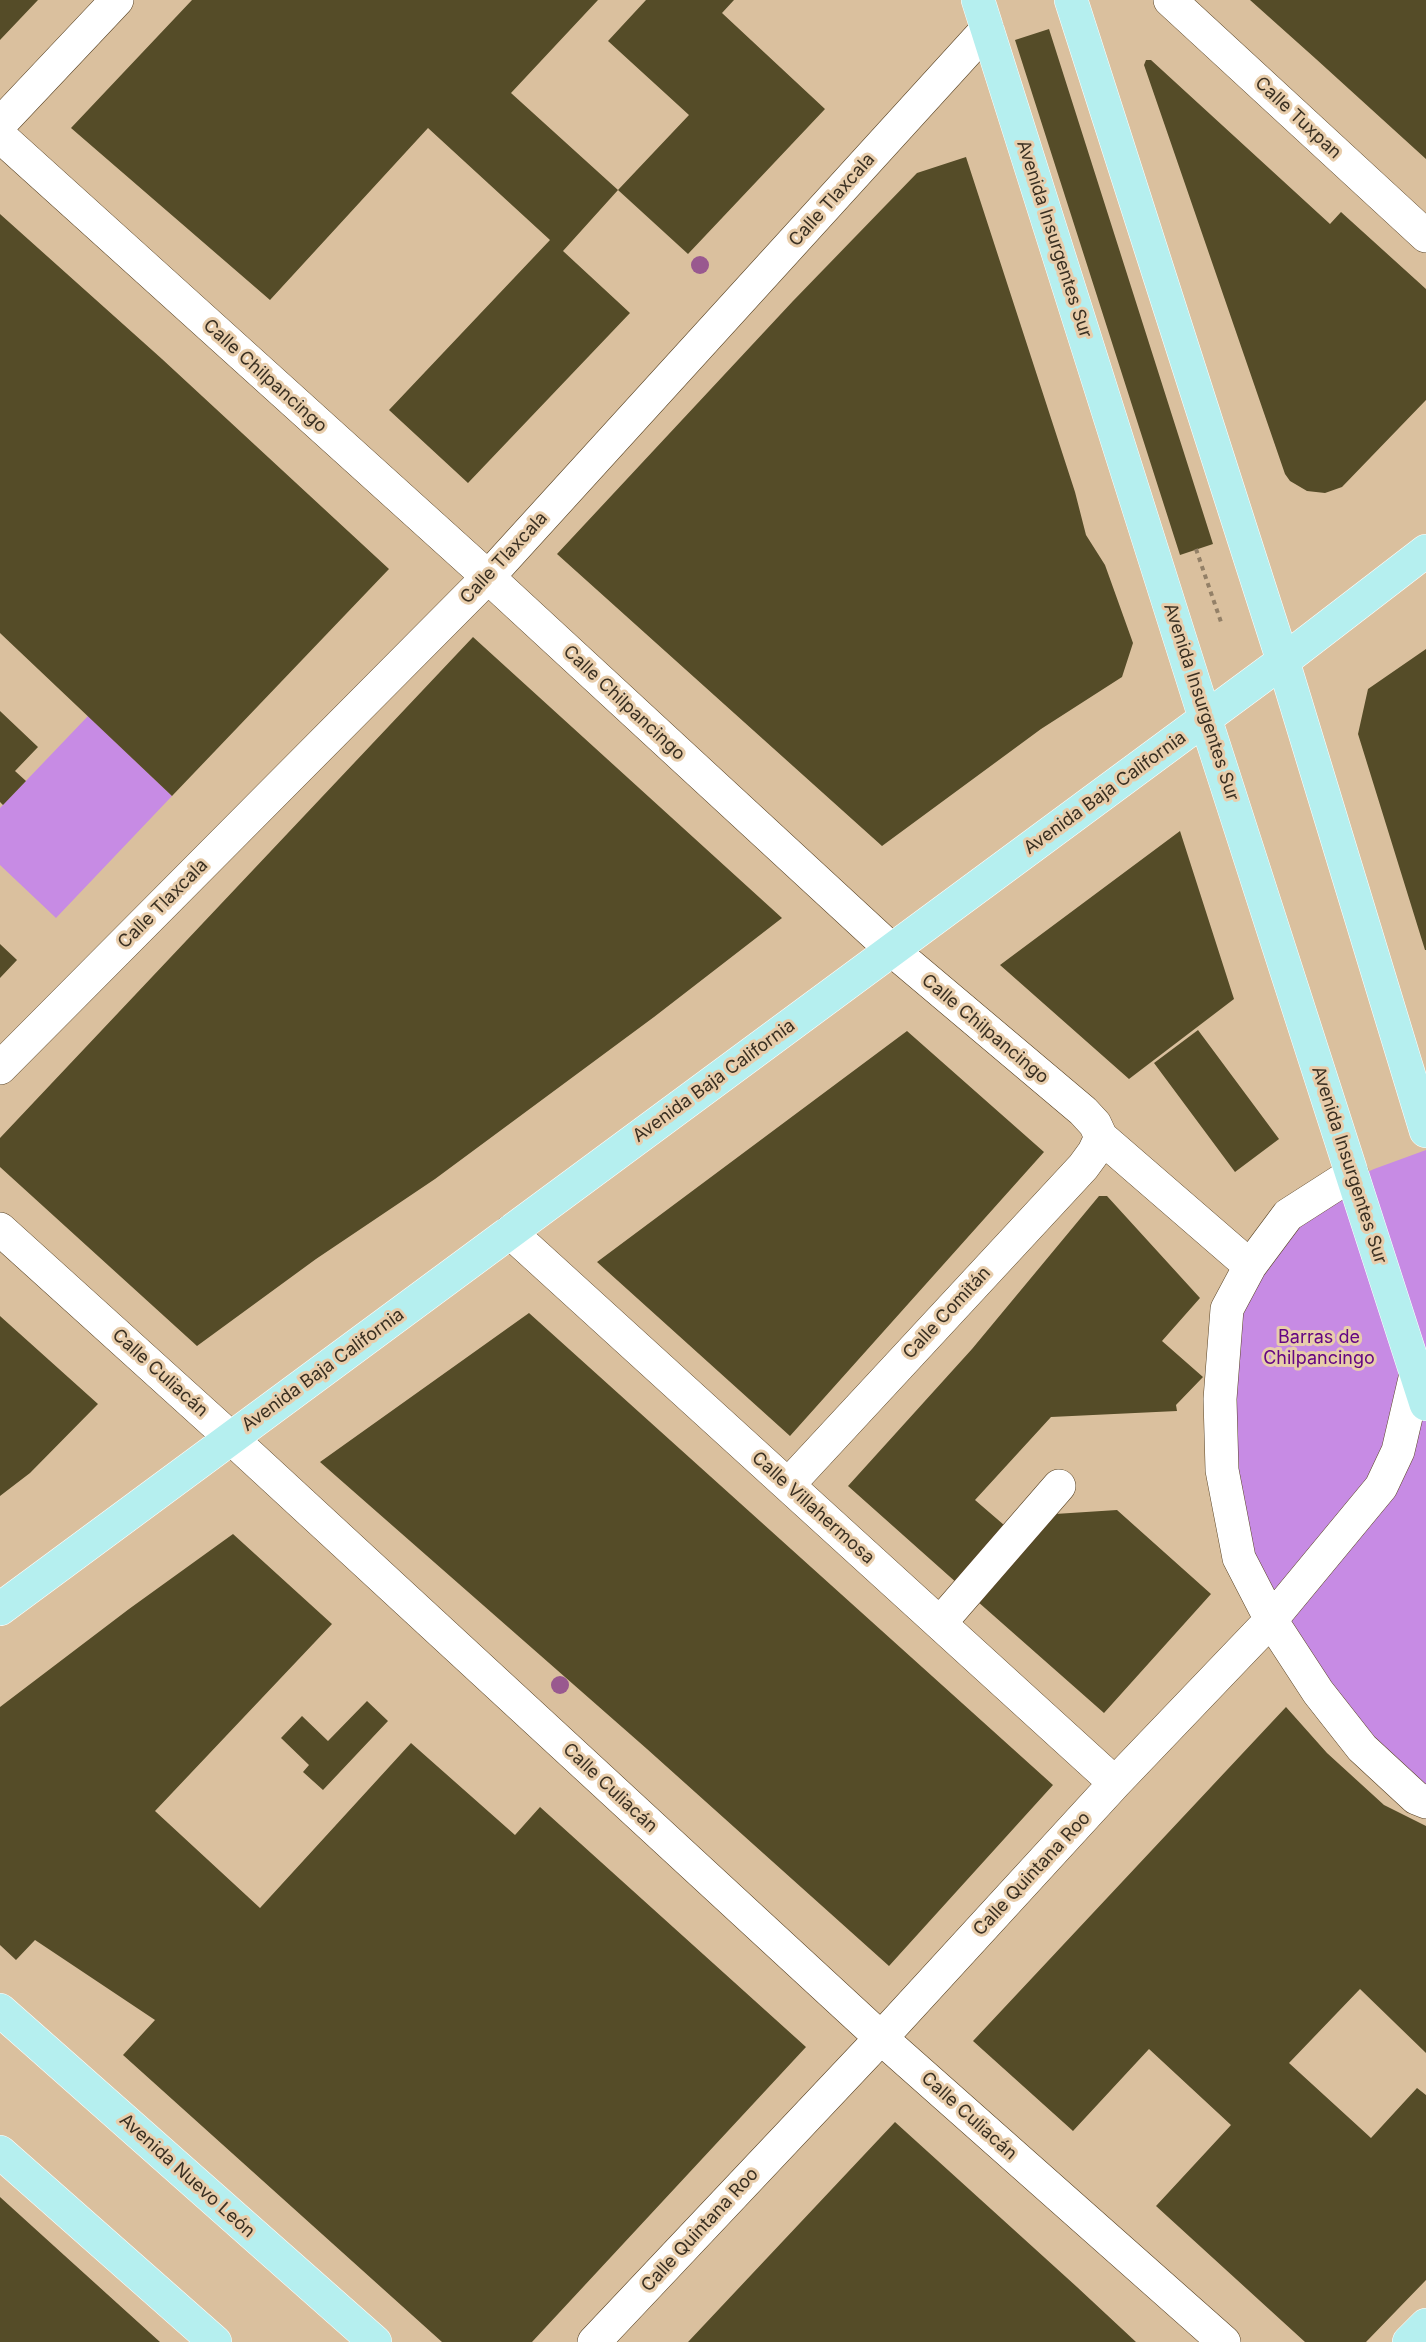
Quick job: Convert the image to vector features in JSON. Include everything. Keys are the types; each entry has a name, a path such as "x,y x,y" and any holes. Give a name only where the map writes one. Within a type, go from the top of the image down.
{"main road":[{"path":"1071,0 1283,661 1426,1131"},
{"name":"Avenida Insurgentes Sur","path":"982,15 1421,1389"},
{"name":"Avenida Baja California","path":"0,1609 1283,661 1426,551"},
{"name":"Avenida Nuevo León","path":"0,2010 375,2342"},
{"path":"0,2152 215,2342"},
{"path":"1409,2342 1426,2325"}],"street":[{"path":"0,124 117,0"},
{"name":"Calle Tuxpan","path":"1170,0 1426,236"},
{"name":"Calle Tlaxcala","path":"0,1068 488,577 982,15"},
{"name":"Calle Chilpancingo","path":"0,136 488,577 892,950 1083,1112 1095,1124 1101,1137 1250,1266"},
{"name":"Calle Comitán","path":"788,1485 1083,1167 1101,1137"},
{"path":"1352,1174 1288,1215 1250,1266 1227,1309 1220,1400 1222,1470 1239,1558 1271,1620 1318,1692 1362,1748 1416,1798 1426,1802"},
{"name":"Calle Culiacán","path":"0,1229 231,1438 881,2038 1224,2342"},
{"name":"Calle Villahermosa","path":"510,1232 1115,1783"},
{"name":"Calle Quintana Roo","path":"594,2342 881,2038 1115,1783 1271,1620 1381,1487 1398,1451 1421,1389"},
{"path":"940,1623 1059,1485"}],"path":[{"path":"1196,549 1221,622"}],"green space":[{"path":"88,716 172,796 56,918 0,865 0,808"},
{"name":"Barras de Chilpancingo","path":"1426,1150 1426,1800 1260,1597 1210,1362 1277,1230 1322,1193 1374,1169"}],"building":[{"path":"0,0 38,0 0,40"},
{"path":"192,0 598,0 511,93 618,190 563,251 630,313 468,483 389,410 550,240 428,128 270,300 71,128"},
{"path":"646,0 734,0 722,13 825,109 688,254 618,190 689,115 608,41"},
{"path":"1250,0 1426,0 1426,159 1316,59"},
{"path":"1049,29 1213,544 1180,555 1015,40"},
{"path":"1146,60 1151,60 1330,224 1341,212 1426,289 1426,400 1342,487 1325,493 1307,491 1290,481 1285,474 1144,65"},
{"path":"966,157 1075,492 1086,535 1105,565 1133,643 1122,677 1041,729 882,846 557,554 793,301 917,173"},
{"path":"0,214 162,359 389,569 172,796 0,633"},
{"path":"473,637 782,918 654,1017 435,1179 316,1259 197,1346 0,1167 0,1138"},
{"path":"1426,649 1425,950 1358,734 1368,689"},
{"path":"0,711 38,747 15,771 26,781 3,805 0,802"},
{"path":"1180,831 1234,999 1129,1079 1000,965"},
{"path":"0,944 17,960 0,978"},
{"path":"1198,1030 1279,1139 1235,1172 1154,1063"},
{"path":"907,1031 1044,1152 790,1436 597,1262"},
{"path":"1099,1196 1107,1196 1200,1298 1162,1341 1203,1377 1176,1405 1177,1411 1051,1417 975,1500 1004,1525 958,1584 848,1486 972,1349"},
{"path":"529,1313 1053,1785 889,1966 647,1749 320,1462"},
{"path":"0,1316 98,1404 30,1473 0,1496"},
{"path":"1117,1510 1211,1594 1104,1713 977,1601 1055,1514"},
{"path":"233,1534 332,1624 155,1811 260,1908 411,1743 515,1835 540,1807 806,2047 532,2342 442,2342 123,2055 155,2020 35,1940 16,1960 0,1945 0,1707"},
{"path":"367,1701 388,1721 323,1790 303,1772 309,1765 281,1738 302,1716 328,1741"},
{"path":"1286,1707 1327,1753 1384,1805 1426,1826 1426,2053 1360,1989 1289,2063 1371,2138 1417,2088 1426,2095 1426,2280 1366,2342 1305,2342 1156,2206 1231,2125 1149,2049 1073,2131 973,2041"},
{"path":"895,2122 1077,2287 1136,2342 688,2342"},
{"path":"0,2197 54,2246 160,2342 0,2342"}]}
